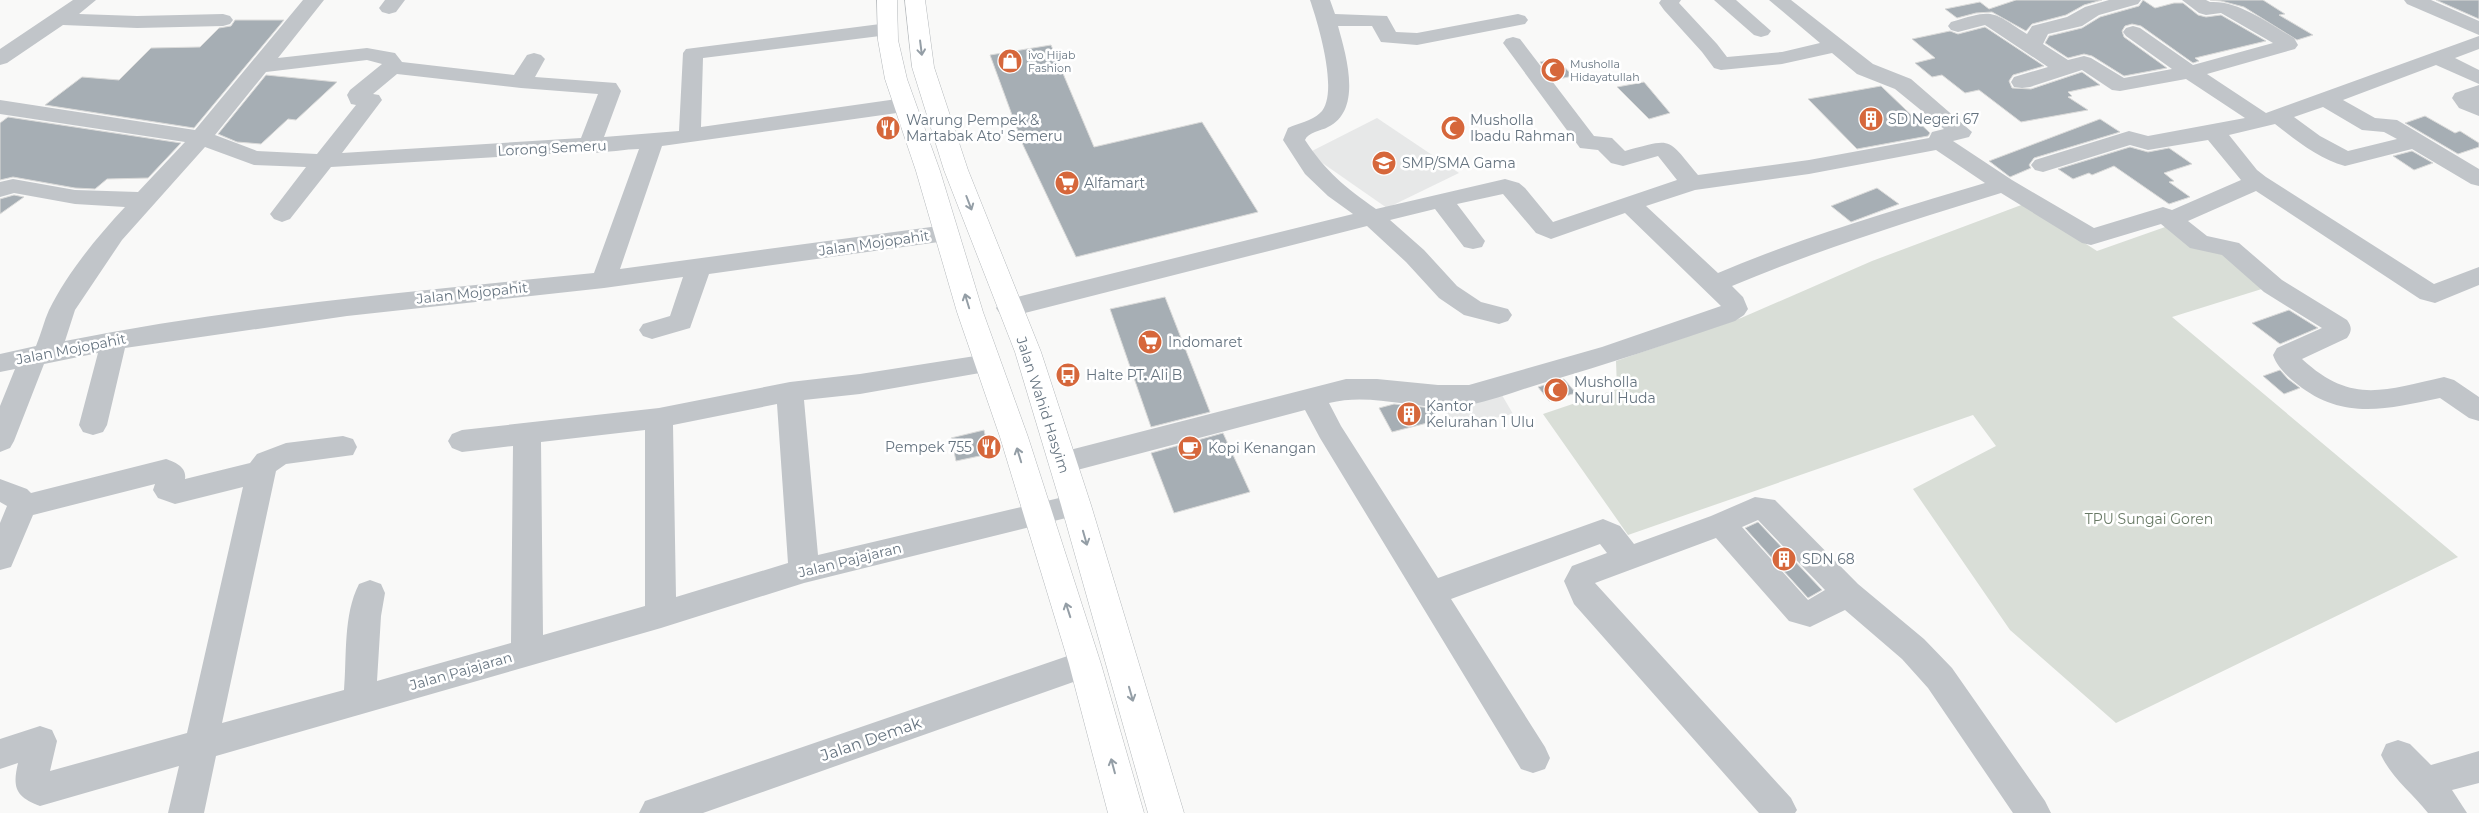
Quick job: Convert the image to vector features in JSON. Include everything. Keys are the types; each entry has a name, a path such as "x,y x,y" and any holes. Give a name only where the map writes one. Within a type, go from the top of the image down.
{"highway":[{"path":"887,0 888,29 894,69 904,105 928,172 1085,664 1126,813"},
{"name":"Jalan Wahid Hasyim","path":"915,0 923,67 956,170 1028,352 1076,505 1166,813"}],"street":[{"path":"0,59 86,0"},
{"path":"0,441 62,310 86,271 113,234 202,138 314,0"},
{"path":"1669,0 1721,64 1782,58 1836,46"},
{"path":"1724,0 1761,31"},
{"path":"1778,0 1836,46 1865,77 1900,82 1961,132 1940,137 1944,145"},
{"path":"2032,46 2039,30 2079,20 2092,12 2131,0"},
{"path":"2022,82 2086,63 2122,85 2194,74 2288,45 2287,42 2228,9 2220,7 2206,9 2192,0"},
{"path":"2415,0 2479,29"},
{"path":"1499,315 1473,309 1459,301 1415,256 1372,217 1336,191 1313,169 1293,138 1299,131 1324,120 1336,105 1337,71 1324,10 1380,20 1388,38 1404,39 1432,36 1518,20"},
{"path":"1958,26 1987,18 2065,68"},
{"path":"57,19 137,22 223,20"},
{"path":"690,136 693,53 888,29"},
{"path":"2133,32 2219,91 2271,118 2342,159 2416,141"},
{"path":"2043,165 2129,138 2148,143 2214,132 2271,118 2479,42"},
{"path":"1513,43 1588,143 1604,142 1623,159 1663,148 1692,182"},
{"path":"260,66 367,54 388,57 395,67"},
{"path":"2438,58 2479,78"},
{"path":"521,82 534,59"},
{"path":"282,214 371,100 359,98 358,95 387,70 395,67 521,82 608,88 610,91 589,147"},
{"path":"2479,91 2463,98 2466,103 2479,109"},
{"path":"2326,99 2370,125 2386,124 2479,179"},
{"name":"Lorong Semeru","path":"0,107 202,138 254,158 324,160 589,147 653,141 904,105"},
{"path":"2214,132 2258,182 2429,293 2435,294 2479,275"},
{"path":"604,280 653,141"},
{"path":"1009,308 1441,200 1505,186 1512,188 1531,213 1545,228 1551,231 1628,202 1692,182 1808,167 1936,144 1944,145 2004,185 2091,237 2159,216 2171,219 2199,242 2230,249 2273,286 2338,326 2338,332 2286,356 2318,387 2356,401 2374,401 2444,387 2479,411"},
{"path":"2171,219 2258,182"},
{"path":"1715,284 1783,255 1849,232 2004,185"},
{"path":"0,190 13,186 75,197 143,200"},
{"path":"1441,200 1473,241"},
{"path":"1062,463 1346,389 1361,388 1447,396 1478,393 1610,354 1726,315 1735,309 1734,303 1715,284 1628,202"},
{"name":"Jalan Mojopahit","path":"0,363 114,340 346,307 604,280 946,233"},
{"path":"652,330 681,322 699,266"},
{"path":"93,425 114,340"},
{"path":"462,442 658,418 790,392 860,384 988,363"},
{"path":"790,392 804,571"},
{"path":"1313,398 1330,431 1533,758"},
{"path":"658,418 661,615"},
{"path":"527,653 528,435"},
{"path":"186,813 212,689 264,462 276,456 343,447"},
{"path":"0,558 12,498 160,470 166,470 170,473 168,490 175,493 261,471"},
{"name":"Jalan Pajajaran","path":"0,754 40,741 31,781 40,790 661,615 804,571 1076,505"},
{"path":"1779,810 1581,588 1579,581 1583,575 1721,524 1755,508 1765,508 1847,593 1913,649 1940,678 2033,813"},
{"path":"1721,524 1800,612 1810,614 1847,593"},
{"path":"1431,593 1603,531 1606,532 1628,558"},
{"path":"360,700 365,616 370,593"},
{"name":"Jalan Demak","path":"657,813 1085,664"},
{"path":"2398,755 2425,782 2449,813"},
{"path":"2425,782 2479,767"}],"shaded area":[{"name":"SMP/SMA Gama","path":"1377,118 1459,173 1387,208 1308,153"},
{"path":"1499,390 1513,414 1453,427 1440,403"}],"green space":[{"name":"TPU Sungai Goren","path":"2024,204 2097,251 2185,220 2265,288 2172,317 2458,557 2116,723 2010,630 1913,489 1996,446 1973,415 1628,535 1543,414 1617,389 1616,361 1741,318 1872,261"}],"building":[{"path":"2016,0 2102,0 2084,5 2066,15 2032,24 2026,31 1992,12 1976,13 1957,18 1945,9 1980,2 1989,9"},
{"path":"2143,0 2155,8 2174,3 2183,3 2198,15 2206,17 2221,15 2266,41 2195,58 2199,61 2193,63 2141,26 2132,24 2125,26 2122,31 2124,37 2167,68 2124,76 2092,56 2084,54 2068,58 2045,43 2049,36 2082,28 2100,17 2139,6"},
{"path":"2210,0 2263,0 2285,14 2279,15 2313,35 2297,40 2244,7"},
{"path":"2436,0 2479,0 2479,19"},
{"path":"235,20 284,20 194,128 45,105 82,77 119,80 151,48 200,47 219,28 231,26"},
{"path":"1985,27 2044,66 2013,75 2009,81 2012,88 2031,89 2082,72 2100,85 2068,92 2072,96 2068,97 2088,110 2021,122 1979,90 1965,93 1942,75 1932,77 1915,63 1935,58 1912,39 1950,31 1958,34"},
{"path":"1051,45 1094,147 1202,122 1258,212 1076,257 1023,145 990,55"},
{"name":"Musholla Hidayatullah","path":"1556,58 1573,76 1554,80 1540,62"},
{"path":"266,75 337,82 296,120 288,119 261,144 237,142 218,134"},
{"path":"1644,82 1670,113 1649,119 1617,87"},
{"name":"SD Negeri 67","path":"1881,86 1930,133 1928,136 1857,149 1808,99"},
{"path":"2425,116 2455,133 2460,131 2479,143 2479,147 2458,154 2405,123"},
{"path":"8,117 181,143 148,178 107,179 95,189 75,188 13,177 0,180 0,123"},
{"path":"2100,119 2120,132 2034,158 2029,165 2031,168 2010,177 1989,161"},
{"path":"2130,147 2148,152 2169,148 2192,164 2164,173 2174,181 2169,182 2190,197 2169,204 2114,166 2092,175 2089,173 2073,179 2058,169"},
{"path":"2412,151 2433,163 2414,170 2393,156"},
{"path":"1877,188 1899,204 1851,222 1831,206"},
{"path":"14,195 24,197 0,214 0,199"},
{"path":"1165,297 1210,412 1151,427 1110,309"},
{"path":"2289,310 2318,328 2280,344 2252,323"},
{"path":"2280,370 2300,388 2284,394 2263,376"},
{"name":"Musholla Nurul Huda","path":"1564,379 1576,393 1549,401 1538,387"},
{"name":"Kantor Kelurahan 1 Ulu","path":"1394,404 1432,408 1439,420 1392,432 1379,408"},
{"path":"984,430 989,454 956,461 951,438"},
{"path":"1223,433 1250,492 1174,513 1151,453"},
{"path":"1758,522 1822,590 1808,598 1745,528"}],"place":[{"name":"ivo Hijab Fashion","path":"1010,61"},
{"name":"Musholla Hidayatullah","path":"1553,70"},
{"name":"SD Negeri 67","path":"1871,119"},
{"name":"Warung Pempek & Martabak Ato' Semeru","path":"888,128"},
{"name":"Musholla Ibadu Rahman","path":"1453,128"},
{"name":"SMP/SMA Gama","path":"1384,163"},
{"name":"Alfamart","path":"1067,183"},
{"name":"Indomaret","path":"1150,342"},
{"name":"Halte PT. Ali B","path":"1068,375"},
{"name":"Musholla Nurul Huda","path":"1556,390"},
{"name":"Kantor Kelurahan 1 Ulu","path":"1409,414"},
{"name":"Pempek 755","path":"989,447"},
{"name":"Kopi Kenangan","path":"1190,448"},
{"name":"SDN 68","path":"1784,559"}]}
